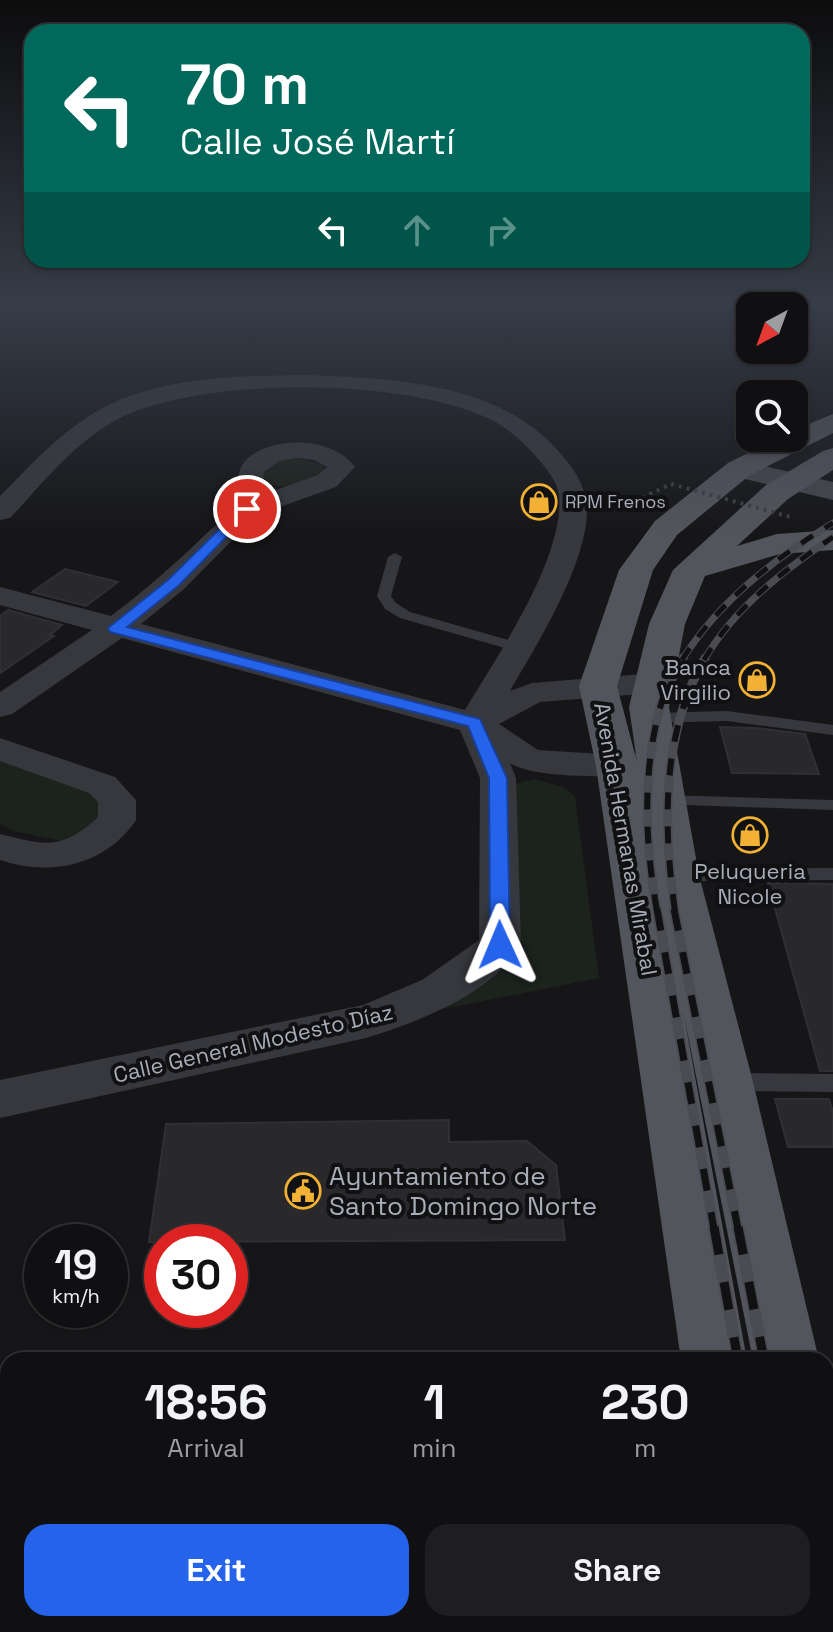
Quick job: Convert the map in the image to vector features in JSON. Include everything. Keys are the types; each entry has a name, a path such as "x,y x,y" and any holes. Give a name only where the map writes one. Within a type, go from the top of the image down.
{"main road":[{"name":"Avenida Hermanas Mirabal","path":"713,1352 649,746 667,624 690,570 799,477 833,422"},
{"name":"Avenida Hermanas Mirabal","path":"784,1352 649,746 598,686 636,570 666,528 799,477"},
{"path":"690,570 777,544 833,540"}],"street":[{"path":"0,512 68,444 113,411 160,396 202,388 283,381"},
{"path":"287,381 390,388 445,398 504,417 534,440 558,467 572,493 566,546 552,585 475,723"},
{"path":"0,707 116,628 173,583 247,509"},
{"path":"0,596 475,723 529,760 649,746"},
{"path":"475,723 532,693 598,686 649,746"},
{"name":"Calle General Modesto Díaz","path":"0,1099 366,1021 417,1005 469,973 500,945 498,778 475,723"},
{"path":"0,749 102,785 117,800 117,820 101,837 79,850 51,859 14,853 0,846"}],"lane":[{"path":"395,557 384,596 390,606 405,615 517,647"},
{"path":"649,746 727,716 833,730"},
{"path":"649,746 833,805"},
{"path":"676,875 833,874"},
{"path":"726,1082 833,1083"}],"path":[{"path":"634,501 671,484 799,477"}],"shaded area":[{"path":"294,458 322,464 327,473 286,487 261,478 261,469 274,461"},
{"path":"0,759 98,795 98,822 67,842 13,831 0,823"},
{"path":"534,779 563,787 575,797 599,978 427,1012 472,983 508,786"}],"building":[{"path":"65,569 118,582 86,606 32,592"},
{"path":"8,610 62,625 50,635 54,636 0,673 0,616"},
{"path":"720,727 805,734 819,774 732,773"},
{"path":"768,883 833,884 833,1071 820,1071"},
{"path":"775,1099 829,1099 833,1112 833,1147 788,1147"},
{"name":"Ayuntamiento de Santo Domingo Norte","path":"449,1120 449,1142 527,1141 556,1165 565,1240 248,1242 248,1224 152,1224 166,1124"}],"railway":[{"path":"682,660 730,600 790,551 833,523"},
{"path":"704,660 730,623 761,591 833,537"},
{"path":"657,911 648,835 650,758 662,702 683,658"},
{"path":"675,911 668,847 669,782 680,718 704,660"},
{"path":"657,909 714,1229"},
{"path":"674,909 738,1229"},
{"path":"714,1227 737,1352"},
{"path":"738,1227 762,1352"}],"place":[{"name":"RPM Frenos","path":"539,502"},
{"name":"Banca Virgilio","path":"757,680"},
{"name":"Peluqueria Nicole","path":"750,835"},
{"name":"Ayuntamiento de Santo Domingo Norte","path":"303,1191"}],"route":[{"path":"247,509 173,583 116,628 475,723 498,778 500,945"}]}
